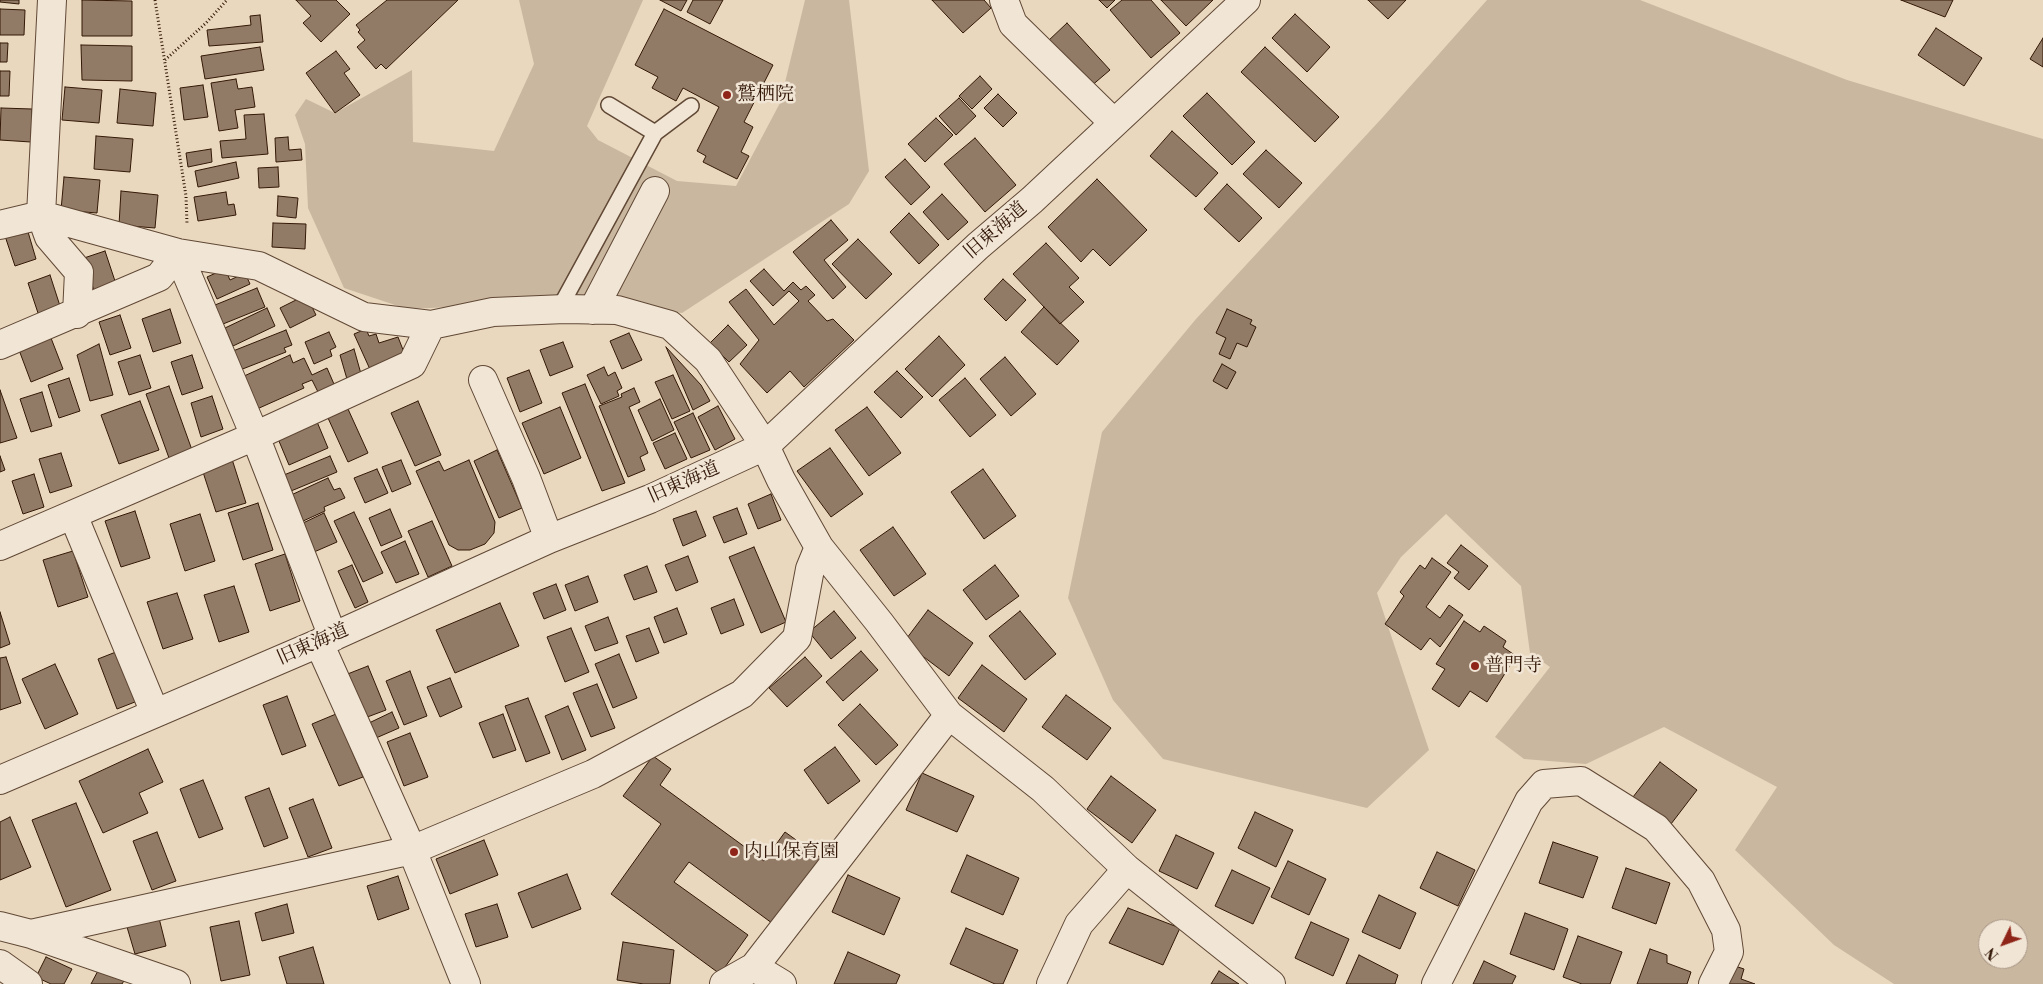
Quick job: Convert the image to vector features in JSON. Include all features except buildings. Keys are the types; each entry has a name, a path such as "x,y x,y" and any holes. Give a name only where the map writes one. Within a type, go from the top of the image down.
{"street":[{"path":"52,0 41,215 49,237 78,272 76,314"},
{"path":"1004,0 1013,24 1114,123"},
{"name":"旧東海道","path":"0,780 326,640 549,538 650,499 765,446 978,246 1032,200 1246,0"},
{"path":"592,310 656,191"},
{"path":"0,224 41,215 183,254 259,266 364,317 431,325 493,312 559,309 617,310 670,325 708,360 765,446 781,480 819,547 879,622 949,715 1043,789 1127,869 1163,900 1271,984"},
{"path":"0,345 159,277 183,254"},
{"path":"183,254 255,436 326,640 466,984"},
{"path":"0,546 255,436 412,364 431,325"},
{"path":"483,380 526,478 549,538"},
{"path":"73,515 155,713"},
{"path":"32,934 412,850 593,774 742,694 797,638 810,569 819,547"},
{"path":"724,984 754,967 949,715"},
{"path":"1436,984 1529,801 1544,784 1581,782 1656,828 1701,881 1726,930 1729,952 1714,984"},
{"path":"1051,984 1079,924 1127,869"},
{"path":"0,926 32,934 176,984"},
{"path":"0,964 28,984"},
{"path":"754,967 782,984"}],"lane":[{"path":"609,105 655,133"},
{"path":"559,309 655,133 691,106"}],"path":[{"path":"155,0 186,196 183,254"},
{"path":"165,61 206,23 227,0"}],"shaded area":[{"path":"519,0 643,0 587,126 598,140 677,181 736,186 780,103 805,0 849,0 869,171 849,204 682,313 585,301 407,309 344,288 308,208 305,144 295,115 306,99 335,113 412,70 413,142 494,151 534,64"},
{"path":"1487,0 1640,0 1847,80 2043,139 2043,984 1894,984 1834,945 1735,850 1777,787 1664,727 1586,764 1524,759 1495,737 1550,667 1530,653 1521,586 1446,514 1401,557 1377,593 1429,750 1367,808 1163,759 1113,700 1068,598 1102,432 1196,319 1382,118"}],"place":[{"name":"鷲栖院","path":"727,95"},
{"name":"普門寺","path":"1475,666"},
{"name":"内山保育園","path":"734,852"}]}
